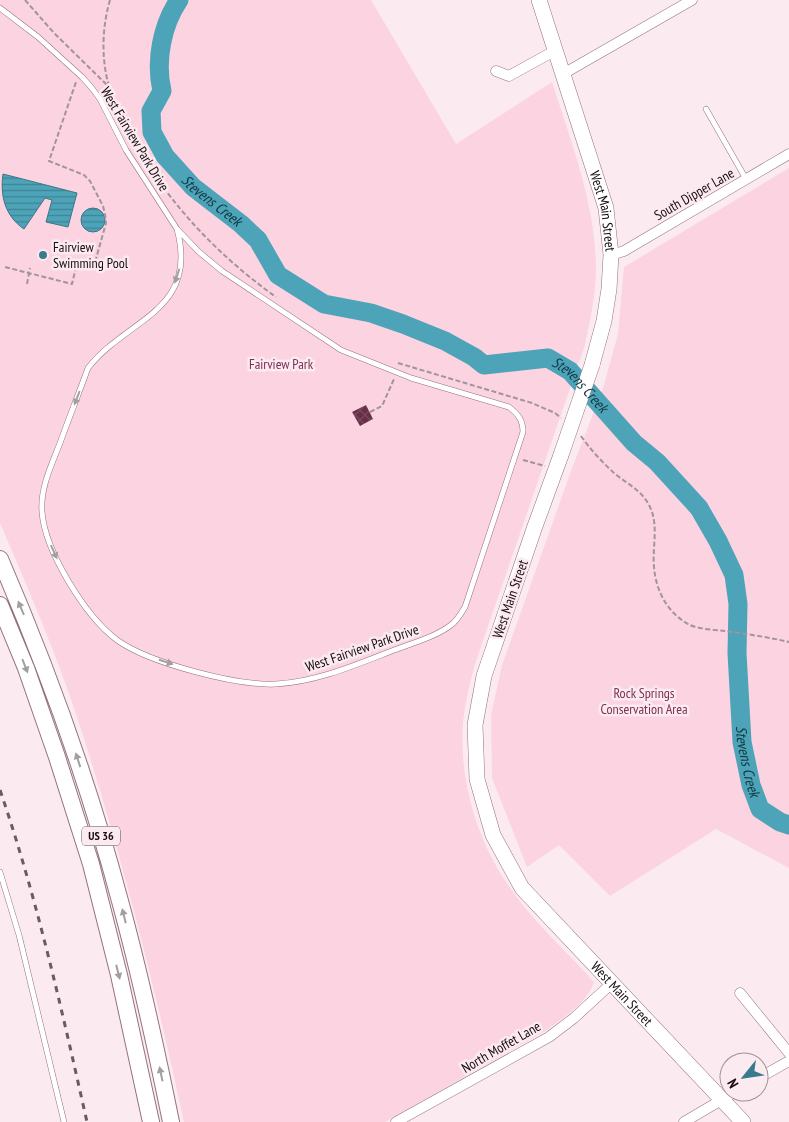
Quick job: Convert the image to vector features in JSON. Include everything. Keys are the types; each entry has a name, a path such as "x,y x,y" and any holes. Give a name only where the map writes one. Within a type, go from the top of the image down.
{"main road":[{"name":"US 36","path":"0,559 55,693 105,848 138,972 171,1122"},
{"name":"US 36","path":"0,605 29,677 91,864 151,1122"}],"street":[{"name":"West Main Street","path":"539,0 606,208 611,255 609,288 604,321 592,365 484,676 475,725 477,779 494,835 522,888 611,984 719,1087"},
{"path":"563,74 692,0"},
{"path":"496,71 509,76 556,50"},
{"name":"South Dipper Lane","path":"611,255 624,250 789,154"},
{"name":"North Moffet Lane","path":"396,1122 549,1036 574,1018 611,984"},
{"path":"740,993 789,1053"},
{"path":"769,1072 789,1061"},
{"path":"684,1122 719,1102"},
{"name":"West Main Street","path":"732,1102 743,1122"}],"lane":[{"name":"West Fairview Park Drive","path":"0,8 38,37 79,74 100,99 126,150 177,229 210,262 235,281 337,348 396,373 509,406 520,418 523,432 515,458 465,607 452,624 427,637 339,670 302,681 276,684 226,679 165,662 134,650 117,640 89,611 66,576 47,535 42,512 42,497 48,474 88,368 96,358 148,318 169,297 181,266 182,253 177,229"},
{"path":"706,109 747,179"},
{"path":"0,872 19,935 64,1122"}],"path":[{"path":"25,0 54,33 109,86"},
{"path":"110,0 104,29 103,54 109,86 132,137 148,165 183,212 228,260 281,300"},
{"path":"5,267 72,284 77,263 94,266 106,223 106,214 103,206 88,178 81,172 49,161 79,74"},
{"path":"27,284 30,268"},
{"path":"396,363 532,404 555,413 567,423"},
{"path":"370,412 382,406 396,373"},
{"path":"579,433 615,474 644,496 654,523 654,567 657,586 662,599 674,613 689,625 763,636 789,642"},
{"path":"515,458 545,466"}],"green space":[{"name":"Fairview Park","path":"0,0 371,0 456,144 552,82 581,174 592,221 596,269 594,297 585,345 476,661 465,708 462,744 467,786 472,806 478,826 495,865 525,908 594,982 591,990 581,1003 547,1030 385,1122 184,1122 136,920 94,770 60,670 0,523"},
{"name":"Rock Springs Conservation Area","path":"789,168 789,868 716,829 610,896 559,845 527,867 492,778 491,715 502,665 571,471 603,388 618,334 624,267"}],"water":[{"path":"3,174 77,193 68,227 46,222 52,200 45,198 24,229 12,218 5,205 2,190"},
{"path":"93,208 98,209 104,215 104,225 98,231 93,232 88,231 82,225 81,220 82,215 88,209"}],"building":[{"path":"366,405 373,419 360,426 352,412"}],"waterway":[{"name":"Stevens Creek","path":"179,0 164,32 159,68 162,91 151,111 152,132 165,156 193,187 241,224 258,240 278,275 324,304 371,313 403,324 445,341 474,357 484,365 548,358 570,371 634,443 657,462 699,508 718,541 734,575 738,604 737,653 742,742 751,785 760,809 780,822 789,825"}],"railway":[{"path":"0,790 37,913 87,1122"}],"place":[{"name":"Fairview Swimming Pool","path":"43,255"}]}
